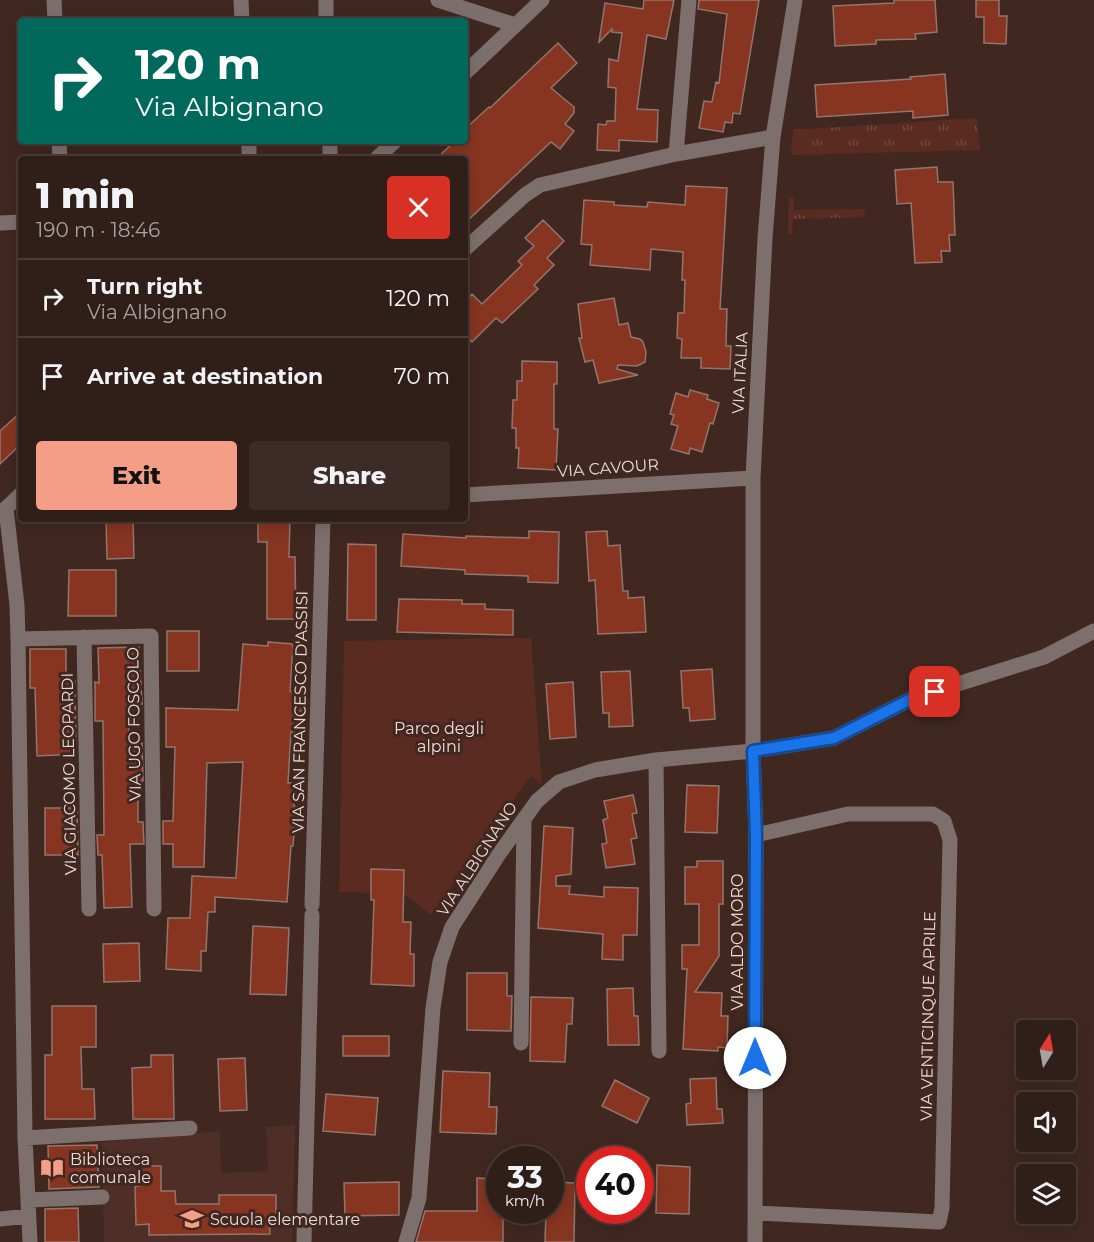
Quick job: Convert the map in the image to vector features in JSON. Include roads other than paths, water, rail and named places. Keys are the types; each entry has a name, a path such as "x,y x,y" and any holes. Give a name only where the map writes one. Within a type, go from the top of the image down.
{"street":[{"path":"54,0 55,18"},
{"path":"241,0 242,18"},
{"path":"326,0 326,18"},
{"path":"438,0 515,25"},
{"path":"468,70 542,0"},
{"path":"676,154 689,0"},
{"name":"VIA ITALIA","path":"753,751 753,478 765,238 773,137 795,0"},
{"path":"468,246 540,184 676,154 773,137"},
{"path":"379,156 392,144"},
{"path":"0,223 18,222"},
{"name":"VIA CAVOUR","path":"468,495 753,478"},
{"path":"18,497 3,511 16,605 18,639 24,1138 30,1242"},
{"name":"VIA SAN FRANCESCO D'ASSISI","path":"304,1242 323,522"},
{"name":"VIA ALBIGNANO","path":"405,1242 419,1198 433,1008 440,962 452,927 537,801 559,782 595,770 656,760 753,751 834,738 913,698 1044,657 1094,631"},
{"name":"VIA UGO FOSCOLO","path":"18,639 151,636 154,909"},
{"name":"VIA GIACOMO LEOPARDI","path":"84,638 89,909"},
{"name":"VIA ALDO MORO","path":"753,751 756,835 755,1242"},
{"path":"656,760 659,1051"},
{"name":"VIA VENTICINQUE APRILE","path":"755,1213 939,1222 942,1208 950,840 944,821 933,814 848,814 756,835"},
{"path":"521,1043 524,819"},
{"path":"24,1138 190,1128"},
{"path":"27,1200 102,1197"},
{"path":"0,1219 29,1216"}],"place":[{"name":"Biblioteca comunale","path":"52,1168"},
{"name":"Scuola elementare","path":"192,1219"}],"park label":[{"name":"Parco degli alpini","path":"439,737"}]}
